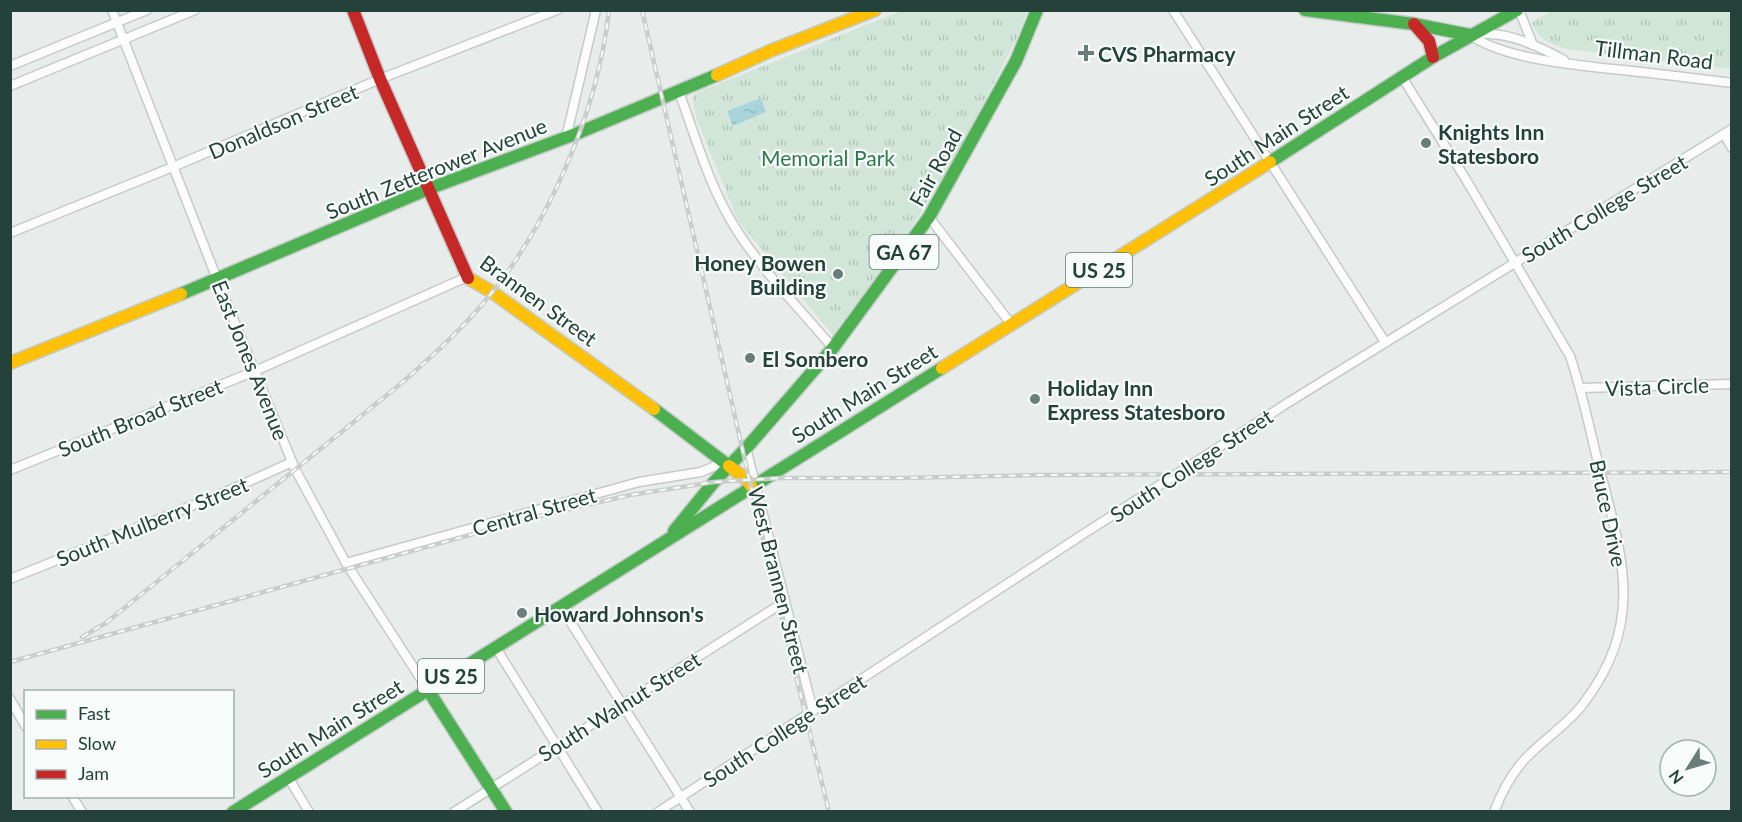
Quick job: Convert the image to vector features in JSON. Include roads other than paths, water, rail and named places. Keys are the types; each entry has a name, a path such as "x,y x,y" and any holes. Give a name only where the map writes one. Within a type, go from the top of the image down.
{"main road":[{"name":"Brannen Street","path":"353,10 380,79 467,278 492,292 565,344 753,485"},
{"name":"South Zetterower Avenue","path":"10,363 217,279 428,189 566,138 679,92 770,51 875,10"},
{"name":"Fair Road","path":"725,462 746,448 833,348 929,217 1016,61 1037,10"},
{"name":"Tillman Road","path":"1305,10 1414,24 1470,35"},
{"name":"South Main Street","path":"233,812 1271,162 1433,57 1518,10"},
{"path":"1414,24 1432,45 1433,57"},
{"name":"GA 67","path":"667,539 725,462"},
{"path":"428,690 506,812"}],"street":[{"name":"East Jones Avenue","path":"112,10 175,166 217,279 305,490 346,563 428,690"},
{"path":"10,66 147,10"},
{"path":"10,86 195,10"},
{"name":"Donaldson Street","path":"10,233 380,79 556,10"},
{"path":"566,138 596,10"},
{"path":"1173,10 1385,342"},
{"path":"1518,10 1533,44 1533,51 1529,56"},
{"name":"Tillman Road","path":"1470,35 1491,33 1533,44 1572,64"},
{"name":"Tillman Road","path":"1470,35 1484,44 1572,64 1731,83"},
{"name":"Vista Circle","path":"1402,77 1570,356 1581,388 1731,384"},
{"path":"679,92 708,172 730,220 750,249 833,348"},
{"path":"1728,132 1731,148"},
{"name":"South College Street","path":"658,812 1093,527 1385,342 1728,132"},
{"path":"929,217 1011,324"},
{"name":"South Broad Street","path":"10,470 255,371 467,278"},
{"name":"Bruce Drive","path":"1494,812 1513,775 1528,755 1582,706 1600,678 1615,646 1623,615 1624,588 1617,532 1581,388"},
{"name":"West Brannen Street","path":"746,448 753,485 813,711"},
{"name":"South Mulberry Street","path":"10,579 178,512 292,462"},
{"name":"Central Street","path":"346,563 639,482 701,471 725,462"},
{"name":"South Walnut Street","path":"454,812 784,602"},
{"path":"561,607 690,812"},
{"path":"496,648 598,812"},
{"path":"10,699 24,724"},
{"path":"288,777 309,812"},
{"path":"73,798 82,812"}],"water":[{"path":"761,98 766,112 733,126 727,111"}],"railway":[{"path":"82,637 106,623 398,386 461,328 480,307 527,242 566,168 594,89 609,10"},
{"path":"642,10 765,548 829,812"},
{"path":"10,662 535,517 630,495 714,482 781,478 1038,475 1732,472"}],"place":[{"name":"CVS Pharmacy","path":"1086,53"},
{"name":"Knights Inn Statesboro","path":"1426,143"},
{"name":"Honey Bowen Building","path":"838,274"},
{"name":"El Sombero","path":"750,358"},
{"name":"Holiday Inn Express Statesboro","path":"1035,399"},
{"name":"Howard Johnson's","path":"522,613"}],"park label":[{"name":"Memorial Park","path":"828,157"}]}
